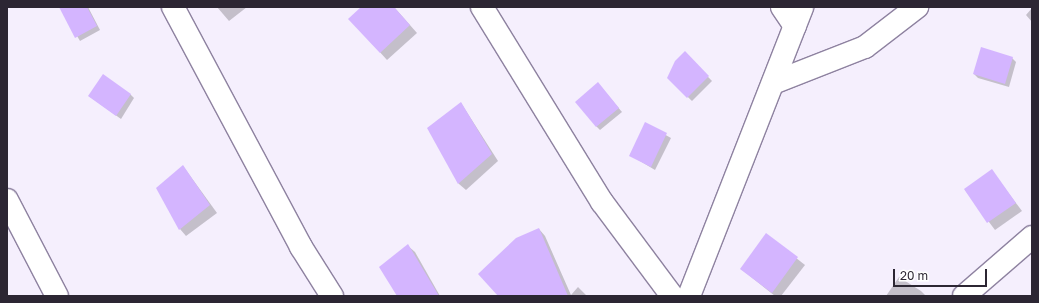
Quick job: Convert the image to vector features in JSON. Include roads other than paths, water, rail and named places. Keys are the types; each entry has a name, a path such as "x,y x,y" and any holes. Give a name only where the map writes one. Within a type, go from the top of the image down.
{"street":[{"path":"173,7 301,247 332,296"},
{"path":"482,7 602,202 672,296"},
{"path":"690,296 799,17 782,7"},
{"path":"773,83 865,47 917,7"},
{"path":"7,200 57,296"},
{"path":"964,296 1032,237"}]}
